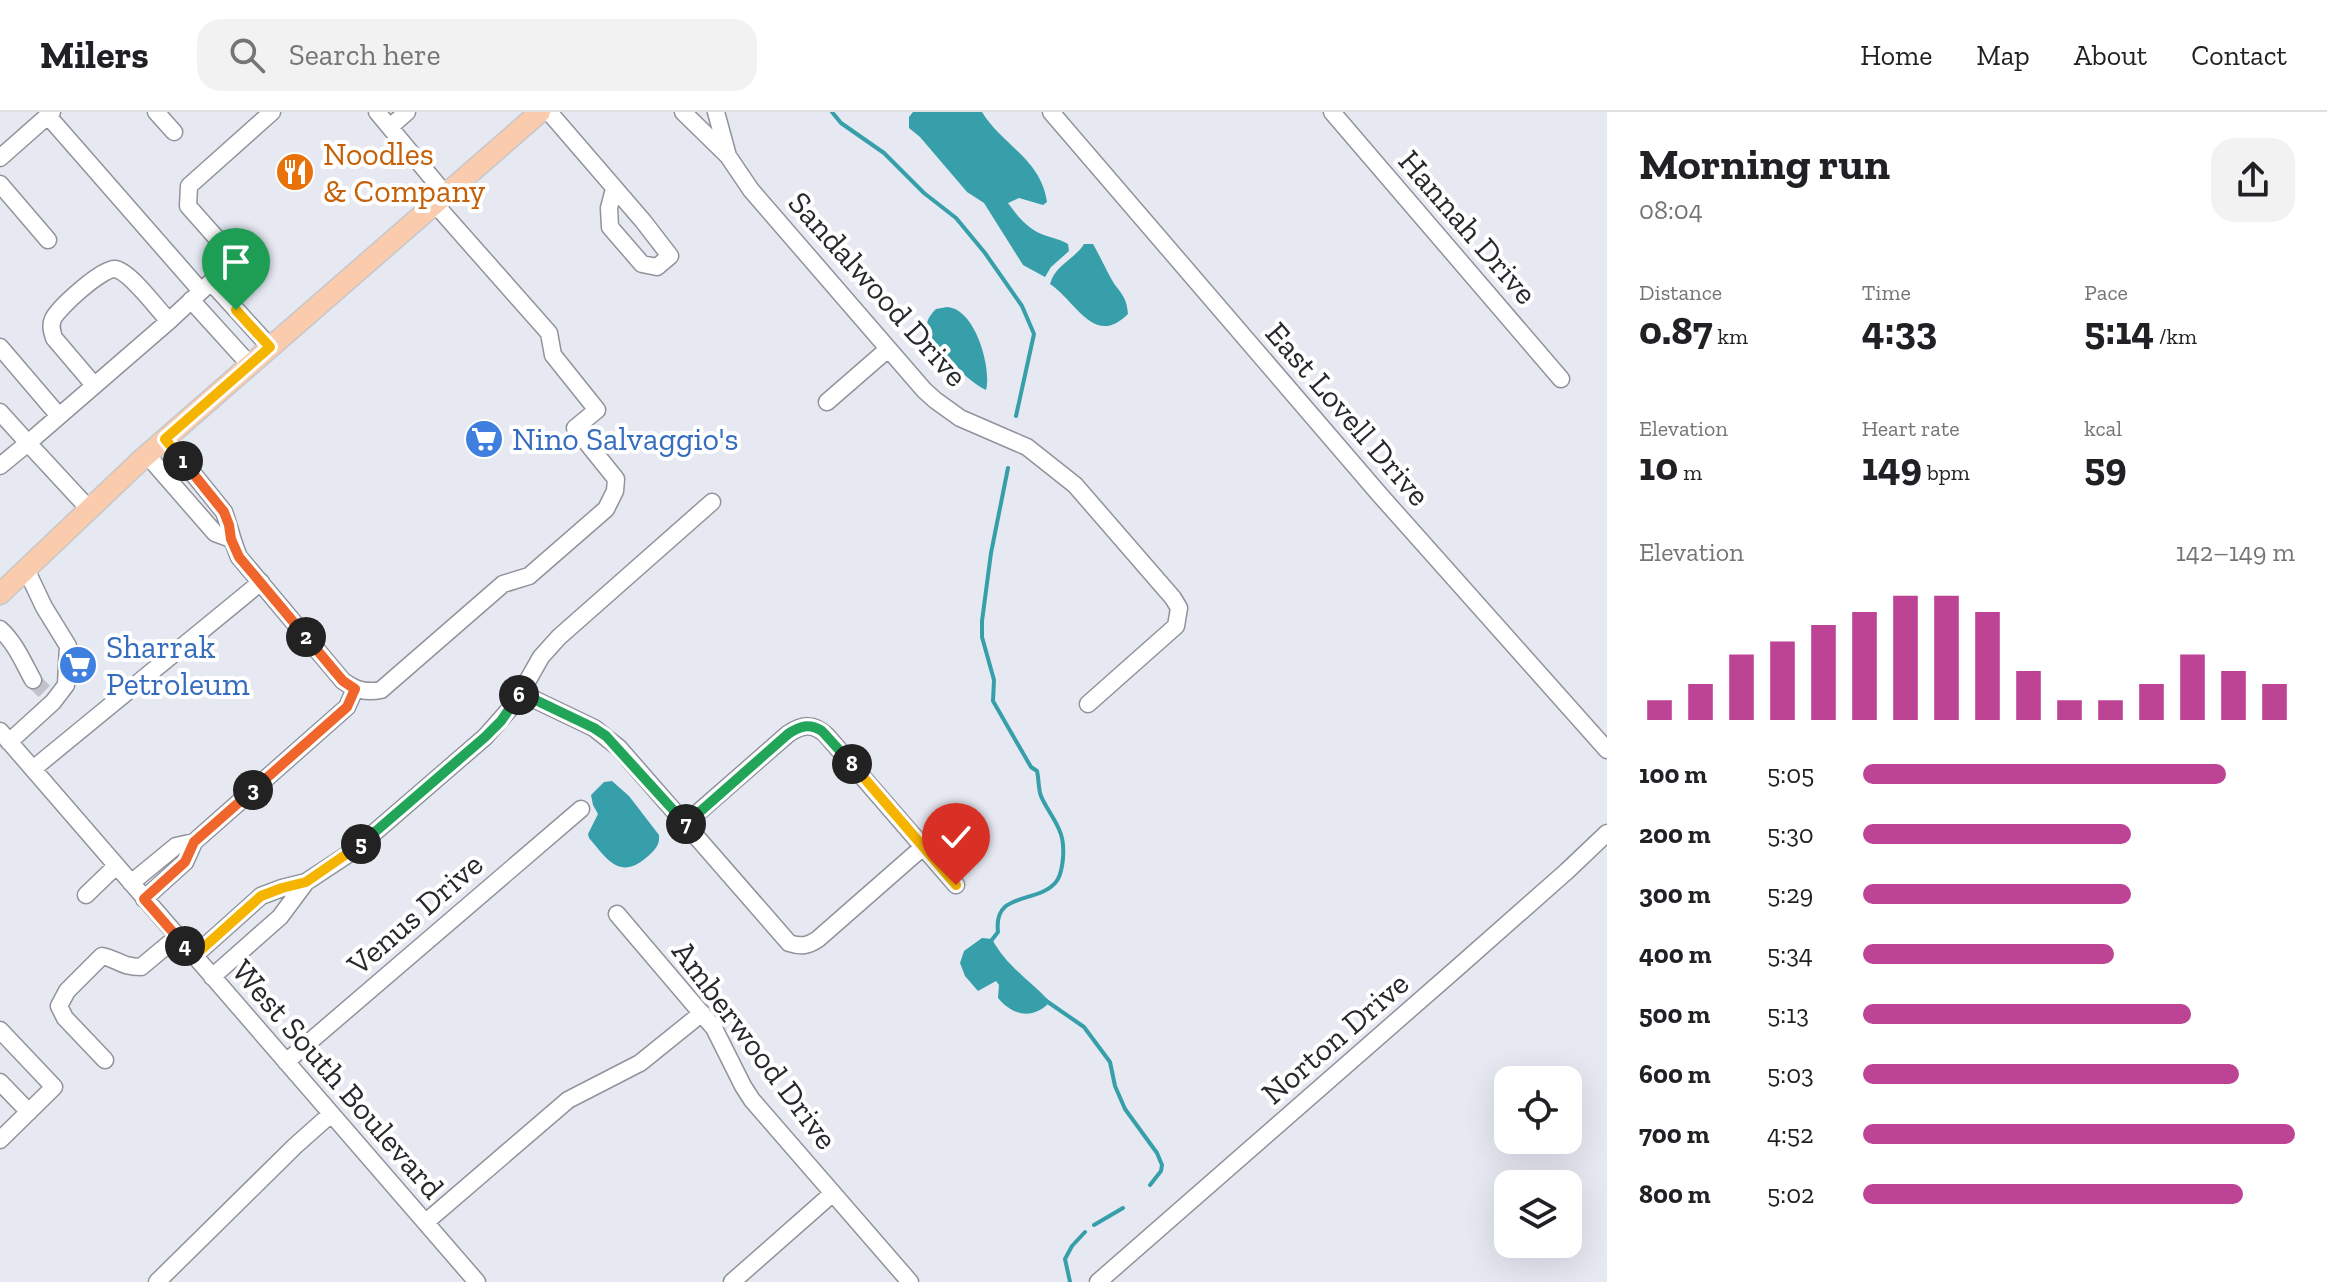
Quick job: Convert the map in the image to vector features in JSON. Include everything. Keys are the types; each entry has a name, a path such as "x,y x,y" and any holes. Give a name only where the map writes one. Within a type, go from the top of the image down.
{"main road":[{"path":"0,594 147,455 540,112"}],"street":[{"path":"156,112 174,132"},
{"path":"236,260 188,206 189,186 272,112"},
{"path":"165,439 224,512 239,557 343,681 367,693 381,690 503,584 529,576 606,509 615,491 616,479 575,428 597,410 553,355 549,333 441,200 377,112"},
{"path":"390,127 407,112"},
{"path":"549,112 614,189 670,256 657,267 642,264 610,227 609,208 614,189"},
{"name":"Sandalwood Drive","path":"683,112 728,156 751,190 924,390 941,405 977,426 1027,447 1075,485 1177,603 1180,615 1172,631 1088,704"},
{"name":"Sandalwood Drive","path":"716,112 728,156"},
{"name":"East Lovell Drive","path":"1051,112 1380,495 1607,750"},
{"name":"Hannah Drive","path":"1332,112 1561,379"},
{"path":"0,158 50,114 201,291 250,365"},
{"path":"0,184 48,240"},
{"path":"94,385 54,338 51,328 53,319 63,306 107,270 117,269 127,275 169,321"},
{"path":"0,466 201,291"},
{"path":"201,291 270,347"},
{"path":"0,347 59,416"},
{"path":"827,402 888,349"},
{"path":"0,412 89,509"},
{"path":"147,455 199,517 215,533 231,539"},
{"path":"199,517 212,497"},
{"path":"194,956 261,896 306,882 353,851 485,737 501,721 541,657 559,637 712,502"},
{"path":"5,736 44,691 66,685 68,646 26,569"},
{"path":"33,769 261,582"},
{"path":"0,629 44,691"},
{"path":"144,899 185,862 194,842 347,707 355,689"},
{"path":"521,693 594,728 619,748 789,943 799,946 818,939 923,847"},
{"path":"685,824 788,734 796,729 816,727 956,885"},
{"name":"West South Boulevard","path":"5,736 477,1282"},
{"name":"Venus Drive","path":"286,1062 581,809"},
{"name":"Norton Drive","path":"1098,1282 1607,833"},
{"path":"131,883 176,846 194,842"},
{"path":"86,895 116,866"},
{"path":"212,977 280,917 306,882"},
{"name":"Amberwood Drive","path":"617,914 719,1036 747,1093 910,1282"},
{"path":"105,1060 65,1018 59,1006 67,991 102,956 125,967 141,967 177,937"},
{"path":"426,1222 568,1100 640,1063 702,1013"},
{"path":"0,1030 54,1087 0,1140"},
{"path":"0,1082 29,1112"},
{"path":"157,1282 331,1114"},
{"path":"732,1282 833,1193"}],"water":[{"path":"913,112 982,112 1029,163 1043,187 1047,202 1043,205 1019,198 1008,203 1028,226 1068,244 1069,251 1045,277 1023,265 984,203 967,192 909,128 909,117"},
{"path":"1084,244 1093,244 1126,301 1128,314 1116,323 1105,326 1095,324 1050,284 1056,272"},
{"path":"947,307 966,317 973,328 984,354 986,390 951,362 929,333 927,325 930,316 936,309"},
{"path":"612,781 629,796 659,835 658,845 652,852 629,867 608,860 588,834 598,814 591,795 604,782"},
{"path":"982,938 992,939 1011,965 1050,1002 1044,1008 1023,1014 1010,1009 998,998 999,985 996,981 978,991 965,976 960,963 964,951"}],"waterway":[{"path":"832,112 841,123 884,153 924,193 956,218 1022,306 1034,334 1016,416"},
{"path":"991,941 998,932 1002,910 1009,904 1048,889 1056,882 1063,855 1062,839 1041,796 1037,771 1031,767 993,701 994,680 982,637 991,553 1008,468"},
{"path":"1045,1000 1084,1027 1110,1062 1115,1086 1125,1109 1157,1153 1162,1165 1150,1185"},
{"path":"1094,1225 1123,1208"},
{"path":"1070,1282 1065,1259 1085,1232"}],"tunnel":[{"path":"33,680 45,692"}],"place":[{"name":"Noodles & Company","path":"295,172"},
{"name":"Nino Salvaggio's","path":"484,439"},
{"name":"Sharrak Petroleum","path":"78,665"}],"route":[{"path":"236,310 270,347 165,439 224,512 239,557 343,681 355,689 347,707 194,842 185,862 144,899 194,956 261,896 306,882 353,851 485,737 521,693 606,736 685,824 788,734 804,726 816,727 956,885"}]}
